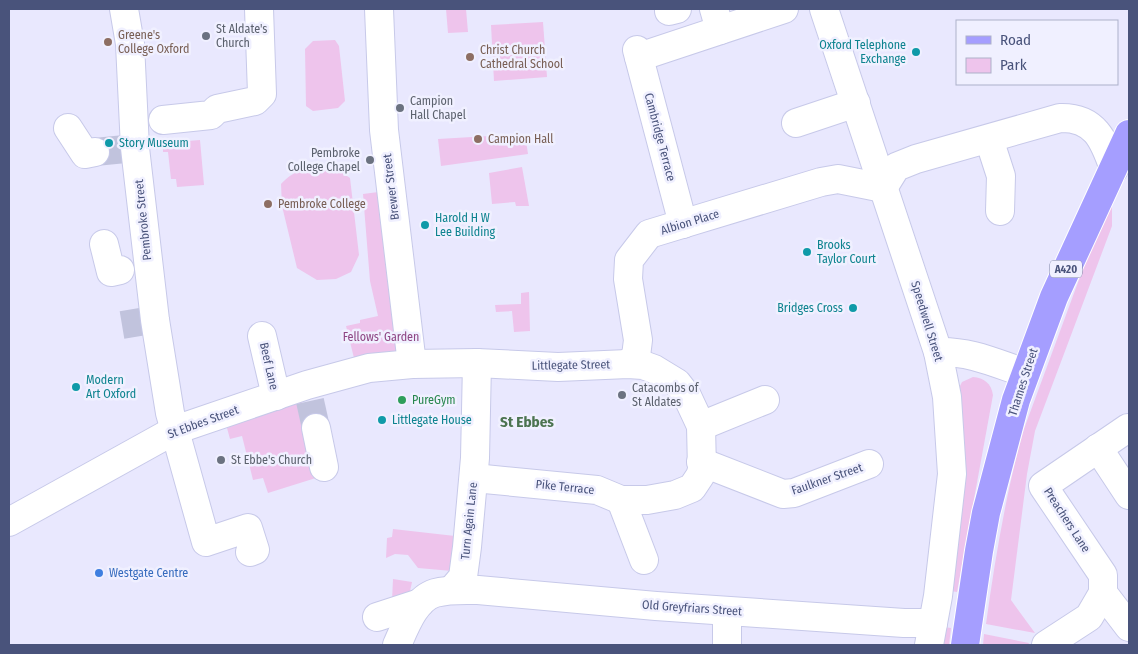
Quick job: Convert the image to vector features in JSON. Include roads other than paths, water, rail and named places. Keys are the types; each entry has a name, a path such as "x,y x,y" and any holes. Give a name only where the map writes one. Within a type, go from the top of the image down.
{"main road":[{"name":"Thames Street","path":"965,645 986,513 1016,400 1054,297 1123,152"}],"street":[{"name":"Pembroke Street","path":"124,9 130,44 130,149 135,266 150,320 175,430 230,546"},
{"path":"163,120 209,115 217,109 255,101 262,94 259,9"},
{"name":"Brewer Street","path":"379,9 384,130 412,364"},
{"path":"717,20 784,9"},
{"name":"Speedwell Street","path":"824,9 938,352 947,398 952,474 940,581 931,634"},
{"name":"Cambridge Terrace","path":"683,224 638,54 717,20"},
{"path":"796,123 856,103"},
{"path":"883,188 896,167 916,159 1060,118 1071,118 1088,124 1107,148 1123,152"},
{"path":"68,128 85,154 95,152"},
{"path":"989,139 1001,176 1000,211"},
{"name":"Albion Place","path":"838,179 871,149"},
{"name":"Albion Place","path":"628,364 636,356 638,340 628,279 629,260 649,234 821,182 838,179 883,188"},
{"path":"104,244 111,272 135,266"},
{"name":"Beef Lane","path":"262,336 276,396"},
{"path":"938,352 956,351 1025,372"},
{"name":"Littlegate Street","path":"412,364 558,367 643,365 677,382 687,396 701,426"},
{"name":"St Ebbes Street","path":"9,522 175,430 276,396 309,393 369,368 412,364"},
{"name":"Turn Again Lane","path":"452,590 463,577 467,546 474,478 477,364"},
{"path":"644,560 621,500 663,498 692,488 700,476 702,462 701,426 764,400"},
{"path":"316,428 324,467"},
{"name":"Preachers Lane","path":"1128,428 1043,486 1103,575 1103,593 1129,627"},
{"path":"1098,448 1129,495"},
{"name":"Faulkner Street","path":"702,462 783,494 794,493 869,464"},
{"name":"Pike Terrace","path":"474,478 597,490 621,500"},
{"path":"377,617 420,603 434,593 452,590"},
{"name":"Old Greyfriars Street","path":"452,590 478,590 904,623 931,634"},
{"path":"1046,645 1089,618 1103,593"},
{"path":"398,645 407,623 420,603"},
{"path":"727,610 727,645"}],"tunnel":[{"path":"95,152 125,149"},
{"path":"122,325 146,321"},
{"path":"310,401 316,428"}],"place":[{"name":"St Aldate's Church","path":"206,36"},
{"name":"Greene's College Oxford","path":"108,42"},
{"name":"Oxford Telephone Exchange","path":"916,52"},
{"name":"Christ Church Cathedral School","path":"470,57"},
{"name":"Campion Hall Chapel","path":"400,108"},
{"name":"Campion Hall","path":"478,139"},
{"name":"Story Museum","path":"109,143"},
{"name":"Pembroke College Chapel","path":"370,160"},
{"name":"Pembroke College","path":"268,204"},
{"name":"Harold H W Lee Building","path":"425,225"},
{"name":"Brooks Taylor Court","path":"807,252"},
{"name":"Bridges Cross","path":"853,308"},
{"name":"Modern Art Oxford","path":"76,387"},
{"name":"Catacombs of St Aldates","path":"622,395"},
{"name":"PureGym","path":"402,400"},
{"name":"Littlegate House","path":"382,420"},
{"name":"St Ebbe's Church","path":"221,460"},
{"name":"Westgate Centre","path":"99,573"}],"district":[{"name":"St Ebbes","path":"527,422"}],"park label":[{"name":"Fellows' Garden","path":"381,337"}]}
